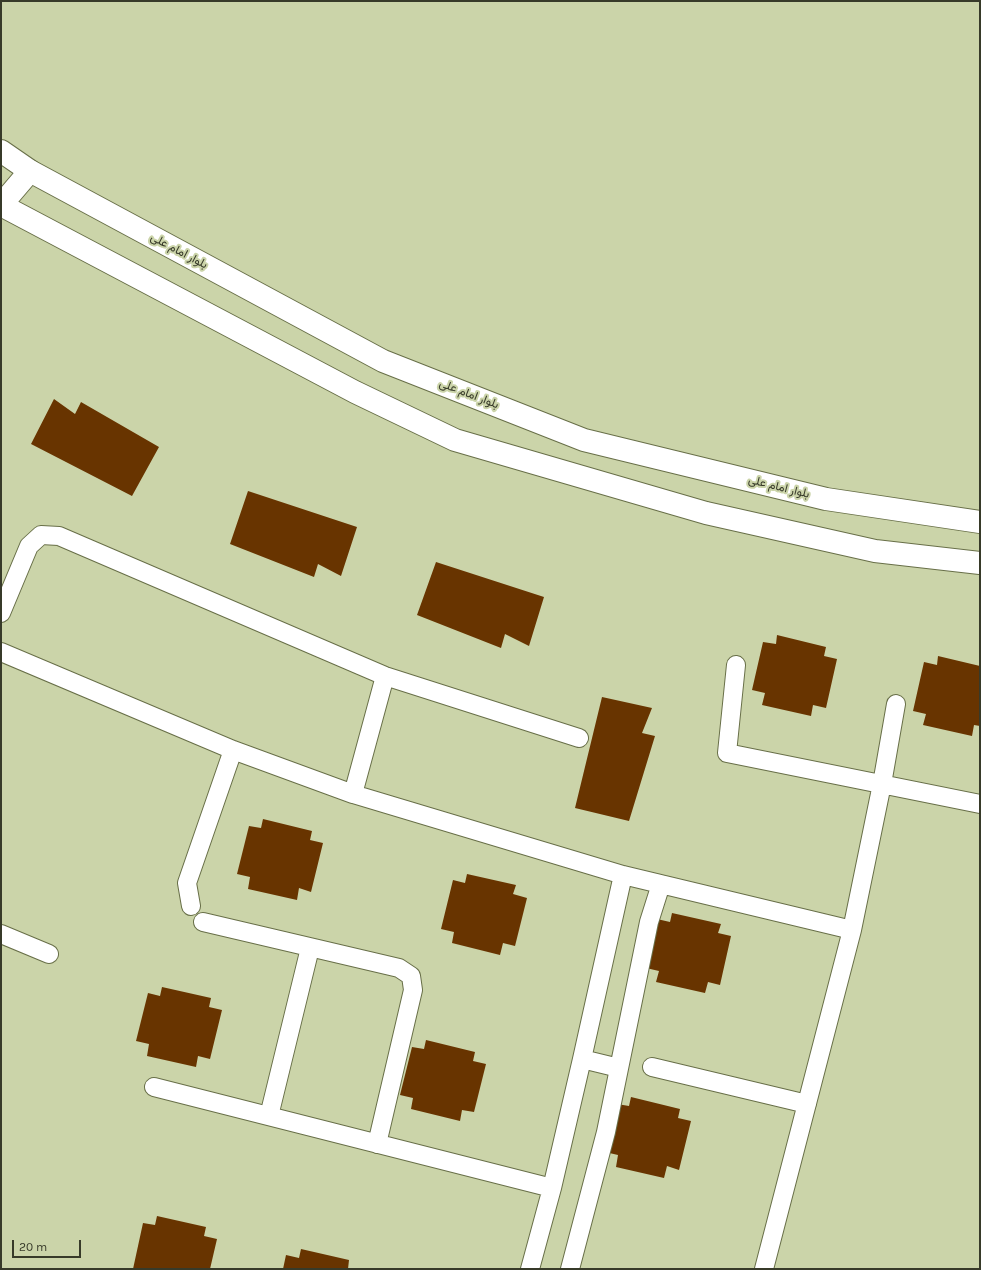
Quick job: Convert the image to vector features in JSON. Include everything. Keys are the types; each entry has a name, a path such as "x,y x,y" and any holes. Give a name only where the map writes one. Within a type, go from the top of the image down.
{"main road":[{"name":"بلوار امام علی","path":"1,151 30,171 383,361 584,440 826,499 980,522"},
{"path":"30,171 1,205 354,392 455,440 706,513 875,551 980,563"}],"street":[{"path":"1,613 30,546 40,535 59,536 385,676 579,738"},
{"path":"1,652 233,750 353,794 623,875 852,930"},
{"path":"736,665 727,753 980,804"},
{"path":"353,794 385,676"},
{"path":"764,1269 852,930 882,784 896,704"},
{"path":"191,906 187,883 233,750"},
{"path":"530,1269 552,1188 623,875"},
{"path":"570,1269 606,1132 649,922 661,884"},
{"path":"203,922 399,968 411,976 413,990 378,1144"},
{"path":"1,934 49,954"},
{"path":"269,1116 310,948"},
{"path":"582,1059 619,1068"},
{"path":"652,1067 807,1104"},
{"path":"154,1087 552,1188"}],"building":[{"path":"54,399 75,414 81,402 159,447 132,496 31,444"},
{"path":"248,491 357,527 341,576 318,564 314,577 230,544"},
{"path":"436,562 544,597 529,646 505,634 501,648 417,615"},
{"path":"777,635 826,647 824,656 837,659 826,708 813,705 811,716 762,705 765,693 752,690 763,642 776,644"},
{"path":"938,656 980,666 980,726 974,725 972,736 923,725 926,714 913,711 924,662 937,665"},
{"path":"602,697 652,708 642,733 655,736 629,821 575,808"},
{"path":"263,819 312,831 310,840 323,843 311,892 299,888 297,900 248,889 250,877 237,874 249,826 261,828"},
{"path":"467,874 516,885 513,894 527,898 515,946 503,943 500,955 452,943 454,932 441,929 453,880 465,883"},
{"path":"672,913 721,924 718,933 731,936 720,985 708,982 705,993 656,982 659,971 646,968 657,919 670,922"},
{"path":"162,987 211,998 209,1007 222,1010 210,1059 198,1056 196,1067 147,1056 149,1044 136,1041 148,993 160,996"},
{"path":"426,1040 475,1052 473,1061 486,1064 474,1112 462,1110 460,1121 411,1109 413,1098 400,1095 412,1047 424,1049"},
{"path":"631,1097 680,1109 678,1118 691,1121 679,1170 667,1166 664,1178 616,1167 618,1155 605,1152 617,1104 629,1106"},
{"path":"157,1216 206,1227 204,1236 217,1239 210,1269 133,1269 143,1223 155,1225"},
{"path":"301,1249 349,1260 348,1269 283,1269 286,1255 299,1258"}]}
